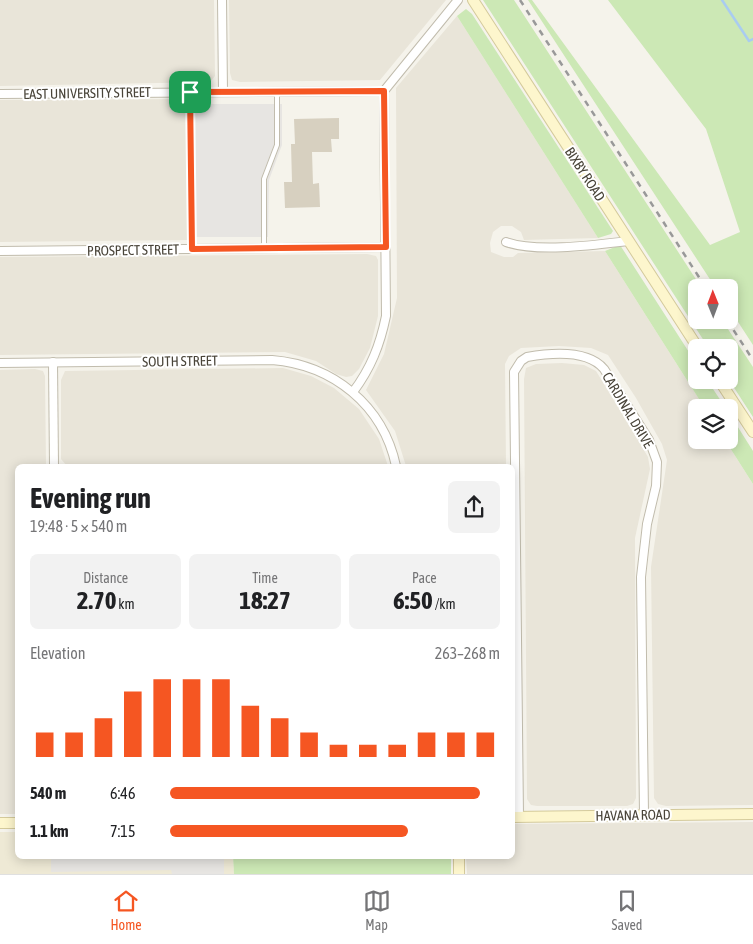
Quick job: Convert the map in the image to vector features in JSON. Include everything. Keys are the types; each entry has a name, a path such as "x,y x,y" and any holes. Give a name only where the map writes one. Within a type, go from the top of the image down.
{"main road":[{"name":"BIXBY ROAD","path":"473,0 692,339"},
{"path":"725,389 753,432"},
{"name":"HAVANA ROAD","path":"516,817 753,814"},
{"path":"0,823 15,823"},
{"path":"459,859 459,874"}],"street":[{"path":"222,0 223,91"},
{"path":"353,392 370,368 382,336 387,297 384,91 458,0"},
{"name":"EAST UNIVERSITY STREET","path":"0,94 384,91"},
{"path":"506,242 524,246 596,245 629,241"},
{"name":"PROSPECT STREET","path":"0,251 386,247"},
{"name":"CARDINAL DRIVE","path":"514,464 514,372 521,361 527,357 586,356 604,369 649,440 656,462 656,486 647,524 641,577 644,814"},
{"name":"SOUTH STREET","path":"0,363 285,361 319,371 353,392 379,422 387,438 395,464"},
{"path":"53,362 54,464"},
{"name":"CARDINAL DRIVE","path":"515,702 516,817"}],"lane":[{"path":"264,248 264,179 277,145 277,91"},
{"path":"190,92 192,249"}],"shaded area":[{"path":"0,0 214,0 215,76 210,82 0,86"},
{"path":"229,0 446,0 380,80 240,82 232,80 230,73"},
{"path":"457,16 598,238 524,240 521,232 512,226 501,226 493,232 490,243 491,252 504,257 513,257 518,253 605,251 688,382 688,389 693,389 699,399 688,399 688,449 731,449 753,484 753,805 666,806 658,804 654,798 651,567 667,460 662,444 636,398 608,355 591,348 559,346 521,348 509,356 505,364 506,464 405,464 395,431 366,390 384,354 397,298 396,88"},
{"path":"187,99 187,240 0,242 0,100"},
{"path":"190,104 282,104 282,145 269,180 268,237 190,237"},
{"path":"367,254 376,256 378,260 378,316 370,348 359,369 352,376 346,377 336,374 316,361 285,352 0,355 0,257"},
{"path":"562,363 584,365 596,371 648,457 650,469 635,538 636,798 633,804 627,806 537,806 531,805 527,799 524,379 526,368 536,364"},
{"path":"283,368 311,376 334,388 359,409 379,439 387,464 65,464 61,459 61,380 65,371"},
{"path":"35,369 43,371 45,376 46,464 15,464 15,814 0,814 0,370"},
{"path":"753,822 753,874 467,874 466,859 515,859 515,824"},
{"path":"0,832 15,832 15,859 233,859 234,874 0,874"},
{"path":"51,859 224,859 224,874 172,874 171,870 51,872"}],"green space":[{"path":"483,0 514,0 696,279 688,279 688,316"},
{"path":"528,0 532,0 710,245 740,232 706,129 608,0 753,0 753,345 738,322 738,279 710,279"},
{"path":"466,9 472,14 613,231 611,234 598,238 457,16"},
{"path":"620,245 688,351 688,382 605,251"},
{"path":"696,329 728,329 735,339 703,339"},
{"path":"738,344 753,367 753,417 735,389 738,389"},
{"path":"693,389 713,389 720,399 699,399"},
{"path":"738,427 753,451 753,484 731,449 738,449"},
{"path":"233,859 451,859 451,874 234,874"}],"building":[{"path":"339,118 339,139 331,139 332,152 312,152 313,184 319,183 320,207 285,208 284,182 292,182 291,144 295,144 294,119"}],"waterway":[{"path":"722,0 749,41 753,39"}],"railway":[{"path":"520,0 700,279"},
{"path":"733,329 753,360"}],"route":[{"path":"384,91 386,247 192,249 190,92 384,91"}]}
